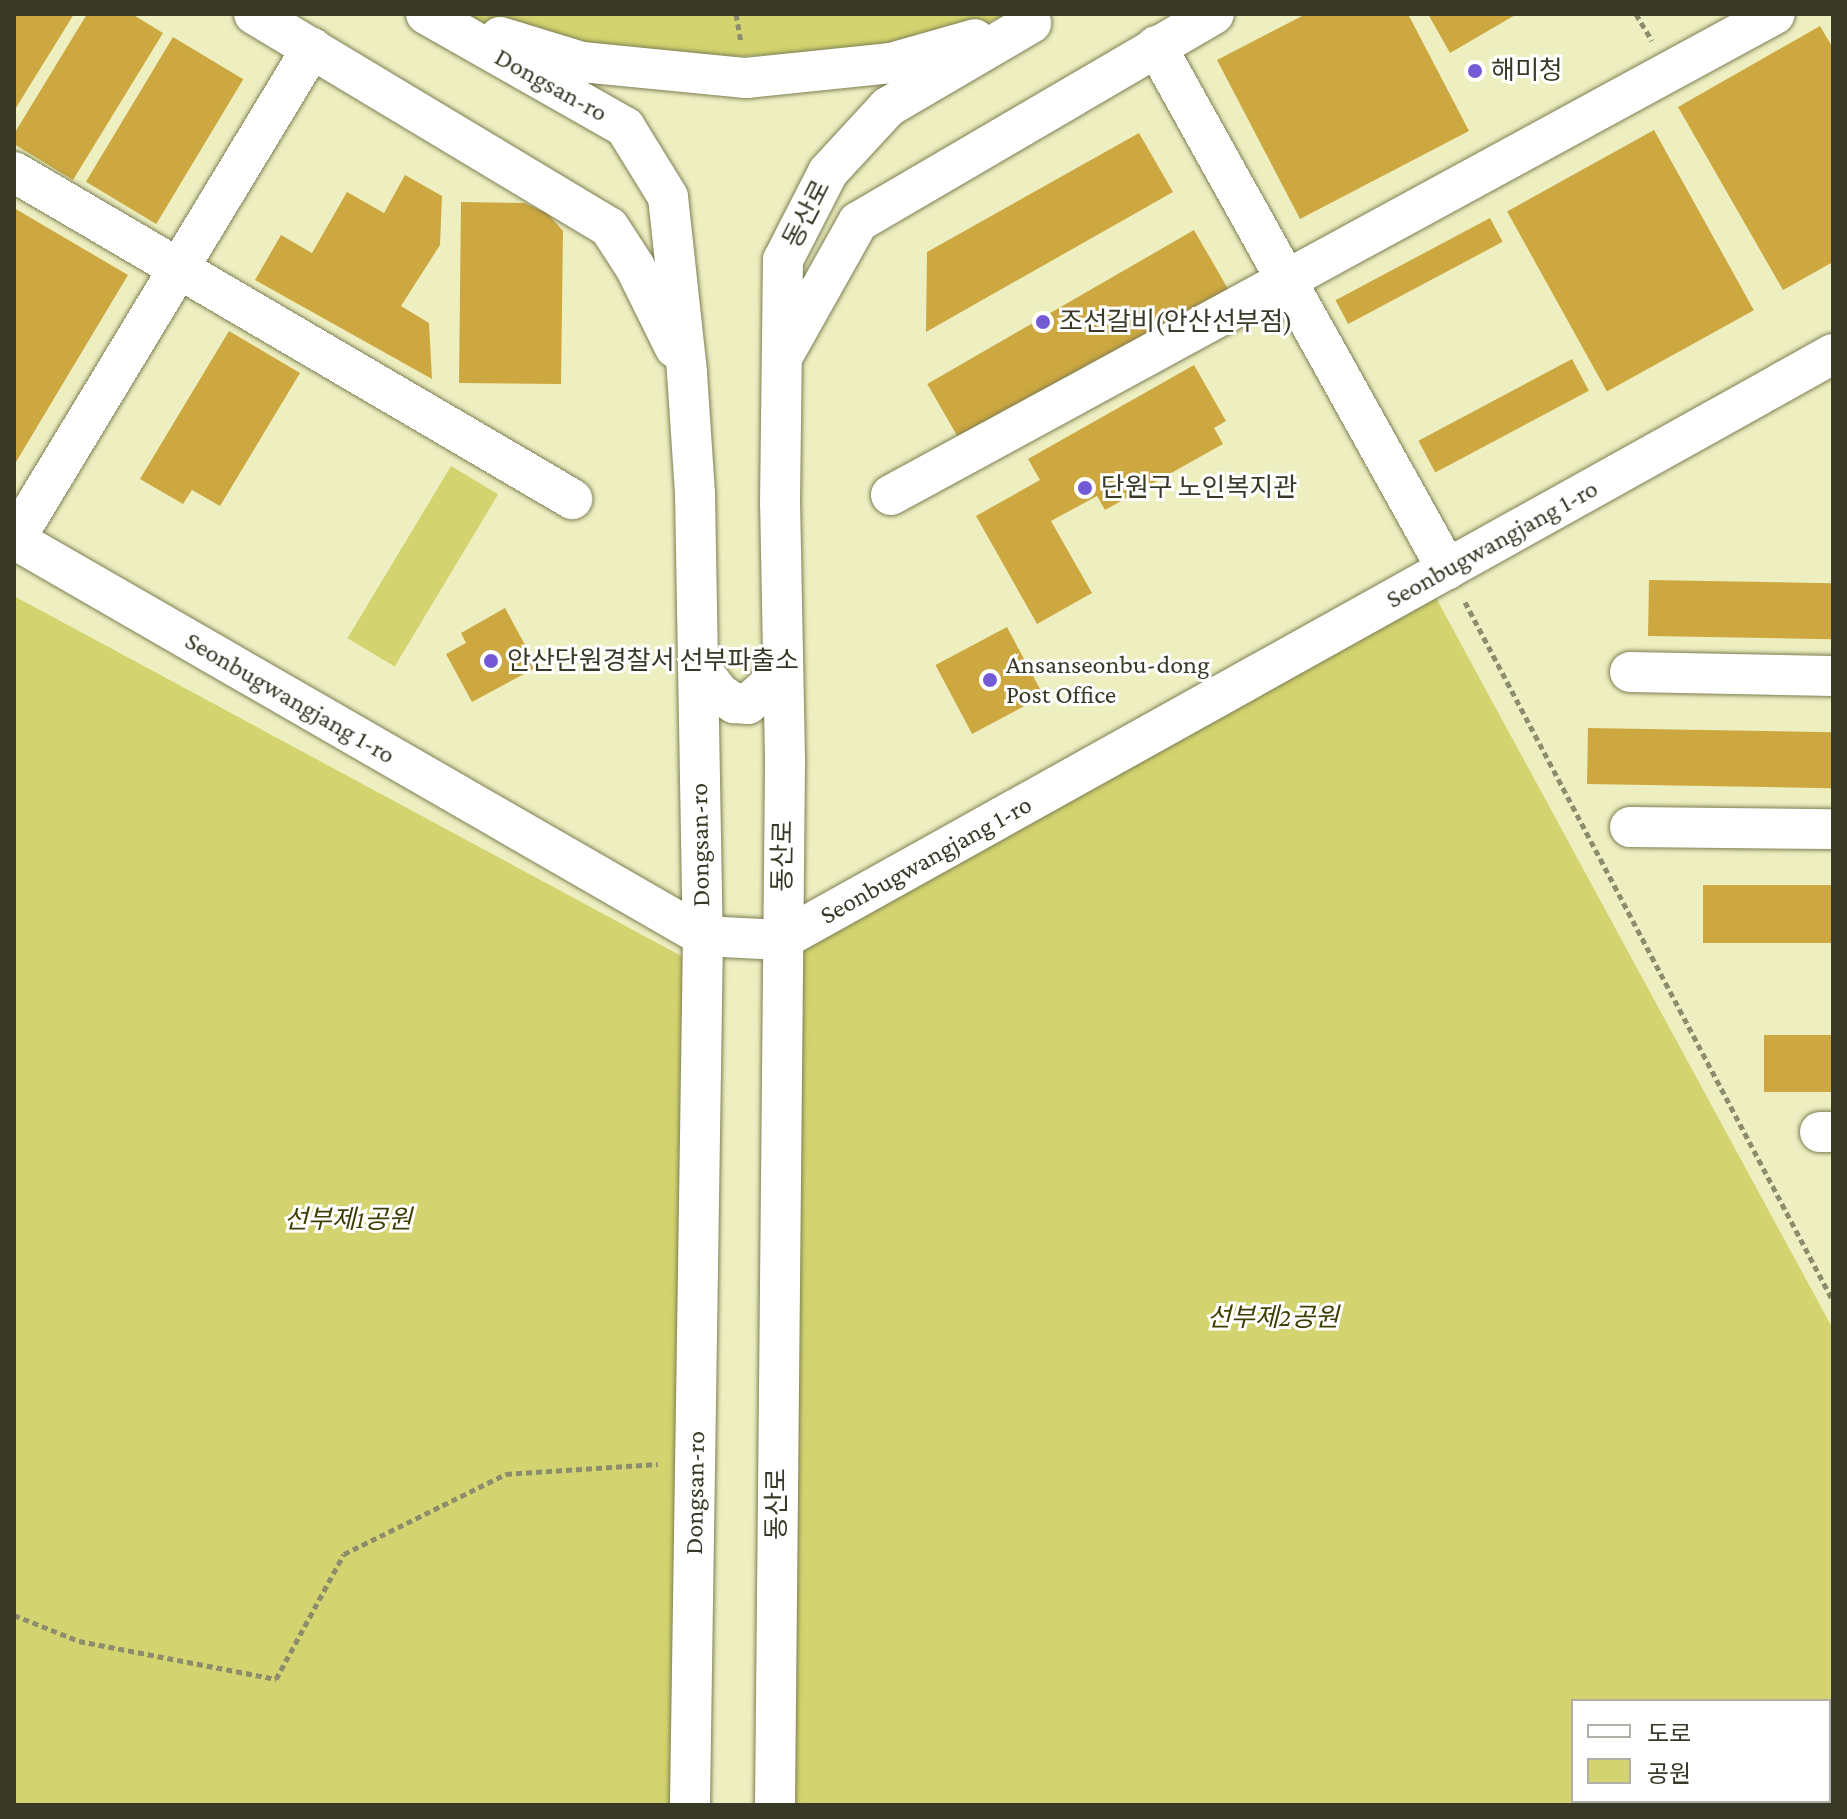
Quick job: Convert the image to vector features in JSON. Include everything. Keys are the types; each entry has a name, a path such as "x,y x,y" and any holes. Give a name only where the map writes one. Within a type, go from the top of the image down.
{"street":[{"path":"254,14 609,227 635,267 687,373"},
{"path":"426,14 582,62 746,78 891,63 1042,19"},
{"name":"Dongsan-ro","path":"426,14 625,127 668,197 687,373 698,666 703,936 690,1805"},
{"path":"781,360 858,222 1214,14"},
{"path":"891,495 1775,14"},
{"name":"동산로","path":"775,1805 785,759 780,662 783,260 828,172 888,107 1042,19"},
{"path":"1156,46 1447,569"},
{"path":"14,539 312,48"},
{"path":"14,172 572,499"},
{"name":"Seonbugwangjang 1-ro","path":"14,539 703,936 781,940 1833,354"},
{"path":"698,666 720,694 734,703 748,704 771,683 780,662"},
{"path":"1630,672 1833,676"},
{"path":"1630,827 1833,829"}],"path":[{"path":"1447,569 1833,1301"},
{"path":"14,1615 79,1641 276,1679 344,1554 506,1474 695,1462"}],"green space":[{"path":"429,14 1009,14 924,46 674,60"},
{"path":"451,466 498,494 395,667 347,638"},
{"name":"선부제2공원","path":"1429,585 1833,1329 1831,1754 1831,1699 1571,1699 1571,1803 1805,1805 782,1805 787,949"},
{"name":"선부제1공원","path":"14,596 685,958 678,1805 14,1805"}],"building":[{"path":"14,14 74,14 14,111"},
{"path":"87,14 132,14 163,33 73,180 14,144 14,134"},
{"path":"1306,14 1408,14 1469,131 1300,219 1217,60"},
{"path":"1428,14 1517,14 1450,53"},
{"path":"1820,26 1833,48 1833,262 1783,290 1678,107"},
{"path":"173,37 243,79 156,224 86,182"},
{"path":"1654,130 1754,310 1607,392 1507,211"},
{"path":"1139,133 1173,192 926,332 927,252"},
{"path":"405,175 442,196 440,245 401,306 429,323 432,379 255,280 281,235 312,253 347,192 384,213"},
{"path":"461,202 524,203 547,213 563,231 561,384 459,383"},
{"path":"14,208 128,275 16,462 14,461"},
{"path":"1490,218 1503,242 1348,324 1335,300"},
{"path":"1194,230 1230,292 963,446 927,384"},
{"path":"229,331 300,373 220,506 192,490 183,504 140,479"},
{"path":"1572,359 1589,391 1435,472 1418,441"},
{"name":"단원구 노인복지관","path":"1194,365 1226,421 1214,428 1223,444 1105,510 1097,496 1051,521 1092,593 1037,624 976,516 1040,480 1028,459"},
{"path":"1649,580 1833,583 1832,639 1648,636"},
{"name":"안산단원경찰서 선부파출소","path":"505,608 537,667 472,702 446,654 466,643 461,633"},
{"name":"Ansanseonbu-dong Post Office","path":"1007,627 1044,696 972,734 935,665"},
{"path":"1588,728 1833,732 1832,788 1587,784"},
{"path":"1703,885 1833,885 1833,943 1703,943"},
{"path":"1764,1035 1833,1035 1833,1092 1764,1092"}],"place":[{"name":"해미청","path":"1475,71"},
{"name":"조선갈비(안산선부점)","path":"1043,322"},
{"name":"단원구 노인복지관","path":"1085,488"},
{"name":"안산단원경찰서 선부파출소","path":"491,661"},
{"name":"Ansanseonbu-dong Post Office","path":"990,680"}]}
